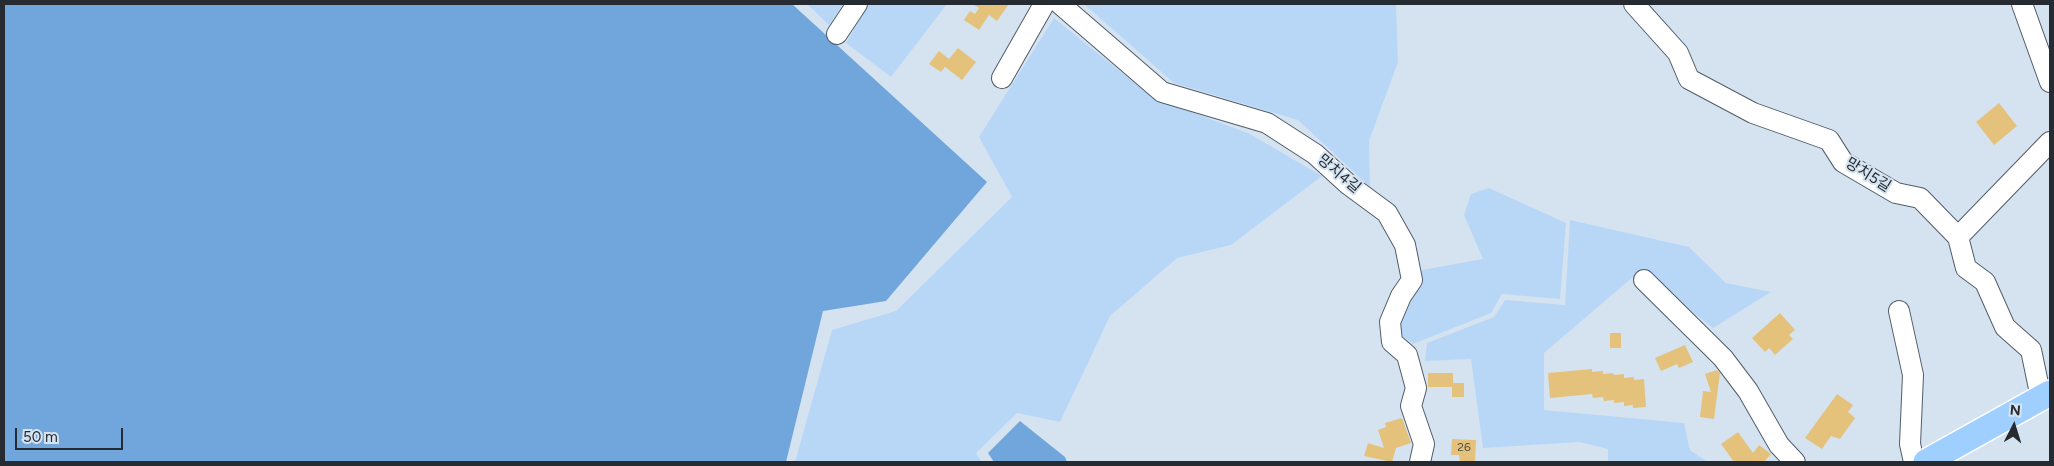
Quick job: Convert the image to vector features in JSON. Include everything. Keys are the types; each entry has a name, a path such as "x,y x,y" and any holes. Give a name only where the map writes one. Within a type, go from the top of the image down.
{"main road":[{"path":"1926,462 2046,396"}],"lane":[{"path":"837,34 857,4"},
{"path":"1002,78 1043,4"},
{"name":"망치4길","path":"1060,4 1162,92 1268,122 1315,154 1349,184 1387,213 1405,245 1412,280 1401,296 1390,322 1392,342 1407,356 1416,388 1411,406 1424,444 1420,462"},
{"name":"망치5길","path":"1634,4 1678,53 1689,79 1754,113 1829,140 1843,162 1896,193 1920,198 1958,237 1966,268 1985,282 2005,327 2031,350 2046,396"},
{"path":"2022,4 2050,82"},
{"path":"1958,237 2050,142"},
{"path":"1644,280 1723,358 1748,391 1778,445 1795,462"},
{"path":"1899,311 1912,375 1910,444 1914,462"}],"shaded area":[{"path":"4,4 792,4 987,182 886,301 823,311 786,462 4,462"},
{"path":"807,4 843,4 829,25"},
{"path":"869,4 947,4 891,77 846,43"},
{"path":"1084,4 1396,4 1398,62 1369,141 1370,187 1298,120 1174,83"},
{"path":"1054,18 1152,97 1250,134 1322,176 1231,245 1177,258 1110,316 1060,422 1017,413 976,453 982,462 795,462 832,330 896,311 1012,197 979,137"},
{"path":"1489,188 1566,223 1560,299 1502,294 1491,313 1413,344 1399,333 1399,313 1412,299 1422,270 1483,259 1464,215 1471,194"},
{"path":"1570,220 1689,247 1726,283 1771,292 1713,328 1640,271 1544,353 1544,410 1684,423 1690,450 1708,462 1608,462 1608,449 1580,442 1483,448 1471,359 1425,361 1427,343 1494,317 1505,300 1565,305"},
{"path":"1020,421 1065,457 1067,462 994,462 988,453"}],"building":[{"path":"973,4 1009,4 997,21 989,15 979,30 964,20 970,11 975,14 979,8"},
{"path":"958,48 976,62 962,80 945,67 941,72 929,64 939,51 949,59"},
{"path":"1999,103 2017,126 1994,145 1976,122"},
{"path":"1780,313 1795,330 1789,335 1793,339 1775,355 1769,348 1765,352 1752,338"},
{"path":"1610,333 1621,333 1621,348 1610,348"},
{"path":"1685,345 1693,362 1679,368 1677,364 1661,371 1655,358"},
{"path":"1592,369 1592,372 1603,371 1603,374 1624,374 1624,378 1644,379 1646,407 1633,408 1633,405 1624,406 1624,402 1604,401 1603,397 1593,398 1592,394 1550,398 1548,373"},
{"path":"1717,370 1720,373 1714,419 1700,417 1703,391 1711,392 1705,374"},
{"path":"1428,373 1453,373 1453,383 1464,383 1464,397 1452,397 1452,387 1428,387"},
{"path":"1837,394 1853,405 1848,412 1855,418 1840,439 1831,436 1822,449 1805,438"},
{"path":"1402,418 1411,443 1396,448 1392,462 1364,456 1368,443 1384,448 1378,430 1386,427 1385,423"},
{"path":"1738,432 1753,453 1759,445 1771,454 1764,462 1734,462 1721,444"},
{"path":"1452,439 1476,440 1475,462 1460,462 1459,455 1451,455"}]}
